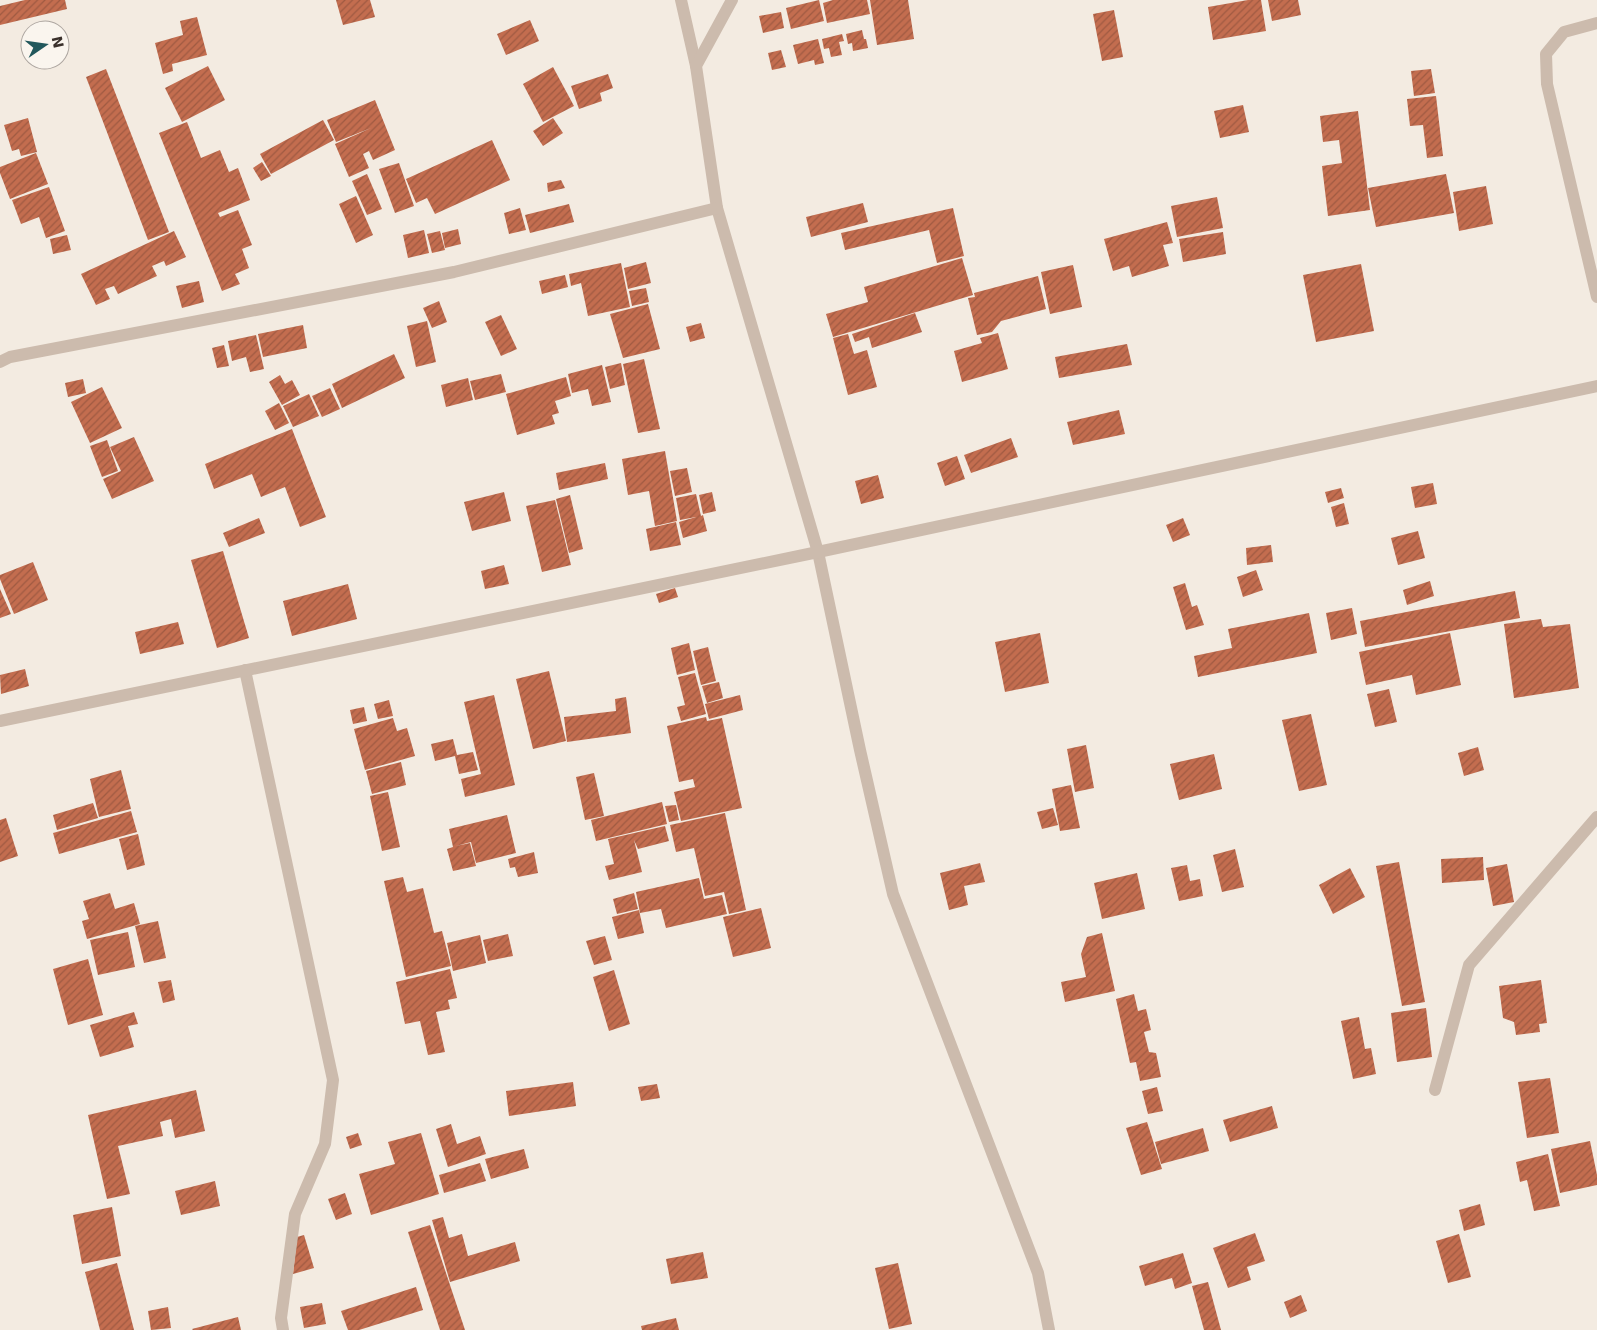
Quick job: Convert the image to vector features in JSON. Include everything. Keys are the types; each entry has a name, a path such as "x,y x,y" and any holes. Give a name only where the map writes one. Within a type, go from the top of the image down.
{"street":[{"path":"681,0 696,66 717,208 818,552 893,894 1038,1273 1049,1330"},
{"path":"696,66 732,0"},
{"path":"1597,23 1564,32 1546,54 1547,84 1597,297"},
{"path":"0,362 10,357 454,272 717,208"},
{"path":"0,721 818,552 1597,386"},
{"path":"244,670 333,1080 325,1144 294,1214 281,1318 283,1330"},
{"path":"1435,1090 1469,965 1597,817"}],"building":[{"path":"25,0 65,0 67,9 0,25 0,6"},
{"path":"336,0 370,0 375,17 343,25"},
{"path":"819,0 824,21 791,29 786,8"},
{"path":"833,0 867,0 870,14 827,23 823,3"},
{"path":"870,0 908,0 914,39 877,45"},
{"path":"1248,0 1261,0 1266,31 1213,40 1208,7"},
{"path":"1268,0 1298,0 1301,15 1272,21"},
{"path":"1114,10 1123,57 1102,61 1093,14"},
{"path":"781,12 784,28 763,33 759,16"},
{"path":"197,17 207,55 172,64 173,71 163,74 155,43 183,35 180,21"},
{"path":"530,20 539,41 506,55 497,34"},
{"path":"862,30 868,48 853,51 852,43 848,44 846,34"},
{"path":"842,34 844,41 839,42 842,55 831,57 829,48 824,49 822,39"},
{"path":"818,39 824,63 815,65 814,60 798,64 793,45"},
{"path":"781,50 786,67 772,70 768,53"},
{"path":"208,66 225,100 182,122 165,88"},
{"path":"553,67 574,106 543,122 523,84"},
{"path":"106,69 169,232 148,240 86,77"},
{"path":"1431,69 1435,93 1414,96 1411,71"},
{"path":"608,74 613,88 600,93 602,101 579,109 571,86"},
{"path":"1436,96 1443,156 1427,158 1423,125 1410,126 1407,99"},
{"path":"375,100 395,150 373,160 369,151 363,154 369,168 349,177 335,144 371,128 336,142 327,120"},
{"path":"1243,105 1249,132 1220,138 1214,111"},
{"path":"1358,111 1370,210 1328,216 1322,166 1342,163 1339,140 1323,142 1320,116"},
{"path":"28,118 37,152 21,156 19,149 12,151 4,125"},
{"path":"553,118 563,133 543,146 533,131"},
{"path":"323,120 334,140 271,174 260,154"},
{"path":"187,122 201,158 220,150 229,172 238,168 250,200 218,213 220,217 238,210 252,245 242,249 249,268 235,274 240,284 222,291 159,133"},
{"path":"492,140 510,180 435,214 427,198 416,203 406,179"},
{"path":"36,153 48,184 10,199 0,173 0,167"},
{"path":"262,162 271,176 261,181 253,168"},
{"path":"399,163 414,206 395,213 379,169"},
{"path":"367,174 382,209 367,215 352,181"},
{"path":"1446,174 1454,213 1376,227 1368,188"},
{"path":"561,180 565,188 548,192 547,183"},
{"path":"1486,186 1493,224 1459,231 1453,192"},
{"path":"49,187 65,231 46,238 39,217 21,224 12,200"},
{"path":"356,196 373,235 356,243 339,204"},
{"path":"1217,197 1223,228 1177,237 1171,206"},
{"path":"863,203 868,222 811,237 806,217"},
{"path":"569,204 574,222 530,233 525,215"},
{"path":"520,208 526,230 509,234 504,213"},
{"path":"953,208 964,256 937,263 929,230 845,250 841,233"},
{"path":"1167,222 1173,243 1163,245 1169,266 1132,277 1129,266 1113,271 1104,239"},
{"path":"458,229 461,244 445,248 442,233"},
{"path":"424,230 429,253 408,258 403,235"},
{"path":"174,231 186,257 166,266 164,261 152,266 157,276 118,294 114,286 105,289 110,299 96,305 81,274"},
{"path":"440,231 445,250 432,253 427,234"},
{"path":"1223,232 1226,254 1183,262 1179,239"},
{"path":"67,235 71,250 53,254 50,239"},
{"path":"962,258 973,295 833,337 826,314 868,302 864,287"},
{"path":"646,262 651,283 628,289 624,268"},
{"path":"621,263 630,307 588,316 581,283 571,286 569,274"},
{"path":"1361,264 1374,331 1316,342 1303,275"},
{"path":"1073,265 1082,307 1050,314 1041,272"},
{"path":"565,275 568,287 542,294 539,281"},
{"path":"1038,276 1046,309 1001,321 992,332 977,335 968,298 975,297 974,293"},
{"path":"199,281 204,302 182,308 176,286"},
{"path":"646,288 649,302 632,306 629,291"},
{"path":"439,301 447,322 432,328 423,308"},
{"path":"648,304 660,349 623,358 610,314"},
{"path":"915,313 922,332 872,348 869,337 855,342 852,334"},
{"path":"501,315 517,349 501,356 485,322"},
{"path":"427,321 436,362 416,367 407,326"},
{"path":"701,323 705,338 690,342 686,327"},
{"path":"303,325 307,348 263,357 258,334"},
{"path":"998,333 1008,369 962,382 954,351 982,343 980,338"},
{"path":"848,334 854,354 867,350 877,387 848,395 833,338"},
{"path":"256,335 264,369 250,372 246,357 232,361 228,341"},
{"path":"1127,344 1132,365 1059,378 1055,357"},
{"path":"224,345 229,366 217,368 212,348"},
{"path":"394,354 405,378 342,408 332,384"},
{"path":"644,359 660,429 638,433 623,364"},
{"path":"621,363 625,385 610,389 605,367"},
{"path":"602,365 611,402 592,406 588,389 572,393 568,374"},
{"path":"501,374 506,392 475,400 470,381"},
{"path":"280,375 285,384 292,380 300,395 282,405 269,382"},
{"path":"566,377 571,396 555,401 559,413 552,415 555,424 517,435 506,394"},
{"path":"468,378 473,400 446,407 441,385"},
{"path":"83,379 86,393 68,397 65,383"},
{"path":"102,387 122,428 90,443 71,402"},
{"path":"330,388 340,409 322,417 312,396"},
{"path":"309,394 319,416 293,427 283,406"},
{"path":"279,403 289,423 275,430 265,411"},
{"path":"1119,410 1125,434 1073,445 1067,422"},
{"path":"292,429 326,517 300,527 285,487 261,497 252,474 214,489 205,464"},
{"path":"134,437 154,481 112,499 103,479 121,471 110,447"},
{"path":"1011,438 1018,457 971,473 964,455"},
{"path":"107,440 118,471 102,477 90,446"},
{"path":"665,451 677,521 655,526 649,491 628,495 622,459"},
{"path":"957,456 965,479 945,486 937,463"},
{"path":"605,463 608,479 559,490 556,473"},
{"path":"687,468 692,492 675,496 670,471"},
{"path":"878,475 884,498 861,504 855,481"},
{"path":"1433,483 1437,504 1415,508 1411,487"},
{"path":"1341,488 1344,498 1328,503 1325,492"},
{"path":"504,492 511,521 472,531 464,502"},
{"path":"712,492 716,511 703,514 699,495"},
{"path":"696,494 707,531 683,538 679,522 696,517 680,520 676,498"},
{"path":"570,495 583,549 569,553 556,499"},
{"path":"555,500 571,565 542,572 526,506"},
{"path":"1344,503 1349,524 1336,527 1331,507"},
{"path":"259,518 265,533 229,547 223,533"},
{"path":"1183,518 1190,535 1173,542 1166,525"},
{"path":"676,522 681,545 650,551 646,529"},
{"path":"1418,531 1425,558 1398,565 1391,538"},
{"path":"1271,545 1273,562 1247,565 1246,548"},
{"path":"223,551 249,638 217,648 191,560"},
{"path":"33,562 48,600 14,614 0,575"},
{"path":"504,565 509,584 485,589 481,571"},
{"path":"1256,570 1263,590 1243,597 1237,577"},
{"path":"1430,581 1434,596 1407,605 1403,590"},
{"path":"1185,583 1192,607 1197,605 1204,625 1186,630 1173,587"},
{"path":"348,584 357,619 292,636 283,601"},
{"path":"675,588 678,597 659,603 656,594"},
{"path":"0,589 11,614 0,618"},
{"path":"1515,591 1520,618 1365,647 1360,621"},
{"path":"1352,608 1357,634 1331,640 1326,613"},
{"path":"1309,613 1317,653 1198,677 1194,656 1232,648 1228,629"},
{"path":"1541,619 1543,627 1570,624 1579,688 1514,698 1504,624"},
{"path":"178,622 184,644 140,654 135,632"},
{"path":"1040,633 1049,683 1005,692 995,642"},
{"path":"1450,633 1461,685 1416,695 1412,675 1366,685 1359,652"},
{"path":"689,643 695,670 677,675 671,648"},
{"path":"708,647 716,681 701,685 693,651"},
{"path":"25,669 29,686 1,694 0,675"},
{"path":"549,671 566,741 533,749 516,679"},
{"path":"695,673 706,714 681,721 677,707 685,705 678,677"},
{"path":"719,682 723,698 707,703 702,686"},
{"path":"1389,689 1397,722 1375,727 1367,694"},
{"path":"494,695 515,785 465,797 461,779 481,774 464,702"},
{"path":"740,695 743,710 709,719 705,704"},
{"path":"626,697 631,733 567,742 564,717 616,711 615,699"},
{"path":"389,700 393,716 378,719 374,704"},
{"path":"364,707 367,721 353,724 350,710"},
{"path":"1311,714 1327,785 1299,791 1282,720"},
{"path":"706,717 707,721 722,718 742,808 681,821 674,792 695,787 693,779 679,782 667,726"},
{"path":"393,718 397,731 407,728 415,756 365,770 354,729"},
{"path":"453,739 457,755 473,752 478,770 459,774 455,756 435,761 431,744"},
{"path":"1086,745 1094,788 1075,792 1067,749"},
{"path":"1478,747 1484,770 1464,776 1458,753"},
{"path":"1214,754 1222,789 1179,800 1170,764"},
{"path":"401,762 406,785 372,794 366,771"},
{"path":"121,770 131,809 99,817 90,779"},
{"path":"594,773 604,816 585,820 576,777"},
{"path":"1071,785 1080,828 1060,831 1052,789"},
{"path":"388,792 400,847 382,851 370,796"},
{"path":"662,802 667,824 596,841 591,820"},
{"path":"93,803 98,818 57,830 53,815"},
{"path":"676,805 679,820 669,822 665,806"},
{"path":"1053,808 1058,825 1042,829 1037,812"},
{"path":"131,811 137,832 59,854 53,833"},
{"path":"725,813 746,910 729,914 724,892 705,896 694,848 676,852 670,825"},
{"path":"507,815 516,853 476,863 471,842 456,846 470,843 476,866 453,871 447,849 453,847 449,829"},
{"path":"6,818 18,856 0,862 0,820"},
{"path":"665,826 669,841 638,849 634,840 642,872 609,880 605,866 614,864 608,839"},
{"path":"138,834 145,865 127,870 119,839"},
{"path":"1235,849 1244,887 1222,892 1213,855"},
{"path":"534,852 538,873 518,877 515,867 510,868 508,859"},
{"path":"1483,857 1484,880 1442,883 1441,859"},
{"path":"1399,862 1425,1002 1402,1006 1376,866"},
{"path":"980,863 985,882 964,886 968,905 949,910 940,873"},
{"path":"1507,864 1514,902 1493,906 1486,868"},
{"path":"1187,865 1190,881 1200,879 1203,896 1179,901 1171,868"},
{"path":"1350,868 1365,897 1333,914 1319,885"},
{"path":"1137,873 1145,909 1102,919 1094,883"},
{"path":"403,877 407,892 423,888 434,933 442,931 451,966 406,977 384,881"},
{"path":"699,878 704,899 722,895 727,914 666,928 661,909 640,913 636,892"},
{"path":"110,893 115,909 134,903 140,924 87,939 82,921 89,919 83,901"},
{"path":"634,893 638,909 617,914 613,899"},
{"path":"761,908 771,948 733,957 723,917"},
{"path":"639,910 644,933 618,939 612,917"},
{"path":"158,921 166,958 144,963 135,926"},
{"path":"128,932 135,967 98,975 90,940"},
{"path":"1102,933 1115,991 1065,1002 1061,982 1086,977 1081,954 1087,937"},
{"path":"508,934 513,956 488,961 483,940"},
{"path":"480,935 486,963 453,971 447,943"},
{"path":"605,936 612,960 594,965 586,941"},
{"path":"88,959 103,1015 68,1025 53,969"},
{"path":"450,969 457,998 448,1000 450,1009 436,1012 445,1052 428,1055 420,1021 405,1024 396,982"},
{"path":"614,970 630,1024 609,1031 593,977"},
{"path":"171,980 175,1000 163,1003 158,982"},
{"path":"1541,980 1547,1023 1539,1024 1540,1032 1516,1035 1514,1022 1503,1018 1499,986"},
{"path":"1134,994 1138,1011 1146,1009 1151,1030 1144,1032 1149,1052 1156,1053 1161,1077 1140,1081 1136,1062 1130,1063 1116,999"},
{"path":"1426,1008 1432,1057 1397,1062 1391,1013"},
{"path":"134,1012 138,1024 128,1026 134,1047 100,1057 90,1025"},
{"path":"1359,1017 1365,1049 1371,1048 1376,1074 1353,1079 1341,1021"},
{"path":"1550,1078 1559,1133 1527,1138 1518,1082"},
{"path":"573,1082 576,1106 509,1116 506,1091"},
{"path":"657,1084 660,1098 641,1101 638,1087"},
{"path":"1157,1087 1163,1111 1148,1114 1142,1091"},
{"path":"196,1090 205,1131 175,1138 171,1119 160,1122 163,1136 118,1146 130,1194 107,1199 88,1115"},
{"path":"1272,1106 1278,1128 1230,1142 1223,1120"},
{"path":"1147,1122 1162,1169 1141,1175 1126,1128"},
{"path":"451,1124 457,1144 480,1136 486,1154 448,1167 436,1129"},
{"path":"1203,1128 1209,1151 1161,1164 1155,1142"},
{"path":"358,1133 362,1145 350,1149 346,1137"},
{"path":"421,1133 439,1194 371,1215 359,1174 395,1164 388,1142"},
{"path":"1590,1141 1597,1175 1597,1185 1560,1193 1551,1149"},
{"path":"524,1149 529,1168 491,1179 485,1159"},
{"path":"1548,1154 1560,1206 1534,1211 1527,1180 1520,1182 1516,1162"},
{"path":"480,1163 486,1181 444,1193 439,1175"},
{"path":"215,1181 220,1206 181,1215 175,1191"},
{"path":"345,1193 352,1214 336,1220 328,1199"},
{"path":"1480,1204 1485,1225 1464,1231 1459,1210"},
{"path":"112,1207 121,1256 82,1264 73,1215"},
{"path":"443,1217 449,1238 462,1234 468,1256 515,1242 520,1261 450,1282 432,1220"},
{"path":"430,1225 465,1330 440,1330 408,1232"},
{"path":"1255,1233 1265,1261 1247,1267 1251,1280 1228,1288 1213,1248"},
{"path":"1459,1234 1471,1277 1448,1283 1436,1241"},
{"path":"304,1235 314,1268 293,1274 297,1237"},
{"path":"703,1252 708,1278 671,1284 666,1259"},
{"path":"1183,1253 1192,1283 1175,1289 1172,1278 1145,1286 1139,1266"},
{"path":"117,1263 134,1330 100,1330 85,1272"},
{"path":"898,1263 912,1324 889,1329 875,1268"},
{"path":"1208,1282 1221,1330 1204,1330 1192,1286"},
{"path":"416,1287 423,1310 359,1330 348,1330 341,1311"},
{"path":"1301,1295 1307,1311 1290,1318 1284,1302"},
{"path":"322,1303 326,1324 304,1328 300,1307"},
{"path":"168,1307 171,1328 151,1330 148,1311"},
{"path":"238,1317 241,1330 192,1329"},
{"path":"676,1318 679,1330 642,1330 641,1326"}]}
